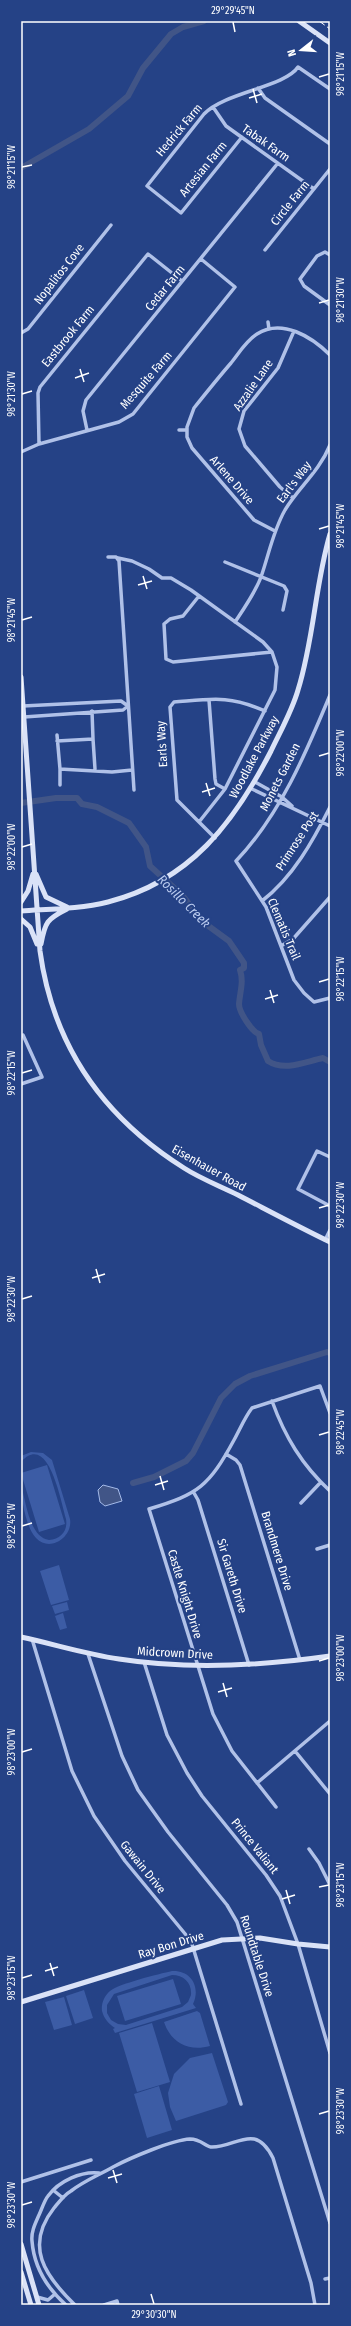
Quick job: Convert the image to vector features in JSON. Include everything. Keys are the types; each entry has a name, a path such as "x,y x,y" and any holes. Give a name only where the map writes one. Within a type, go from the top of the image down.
{"street":[{"path":"299,21 330,43"},
{"name":"Hedrick Farm","path":"180,213 147,186 204,114 213,107 288,76 298,67 330,89"},
{"path":"258,88 265,98 330,144"},
{"name":"Tabak Farm","path":"213,107 224,123 314,189"},
{"name":"Artesian Farm","path":"180,213 242,137"},
{"name":"Cedar Farm","path":"87,430 83,411 86,400 278,163"},
{"name":"Circle Farm","path":"265,250 330,170"},
{"name":"Nopalitos Cove","path":"21,333 28,329 111,225"},
{"path":"330,255 323,252 317,256 301,276 300,281 304,286 330,305"},
{"name":"Eastbrook Farm","path":"39,444 38,393 40,387 148,254 182,282"},
{"name":"Mesquite Farm","path":"21,452 39,444 119,422 133,414 235,287 201,259"},
{"path":"268,322 269,329"},
{"path":"179,430 187,430 192,412 251,339 269,329 284,328 302,334 329,353"},
{"name":"Azzalie Lane","path":"293,498 280,487 244,446 239,429 244,411 278,368 294,331"},
{"name":"Azzalie Lane","path":"234,429 239,429"},
{"name":"Arlene Drive","path":"187,430 187,437 196,453 251,517 261,525 275,532"},
{"name":"Earl's Way","path":"235,622 261,577 275,532 293,498 314,475 330,445"},
{"name":"Woodlake Parkway","path":"21,911 69,908 108,902 157,882 171,874 215,838 252,788 298,691 330,534"},
{"path":"108,557 132,561 149,569 162,578 171,578 200,596 263,642 272,652 277,667 275,690 225,789 199,822"},
{"path":"118,558 134,790"},
{"path":"225,562 284,586 287,591 283,610"},
{"path":"200,596 183,616 170,619 164,624 166,659 173,662 264,655 272,652"},
{"name":"Eisenhauer Road","path":"21,677 40,951 47,991 63,1035 94,1088 118,1116 149,1144 185,1169 328,1241"},
{"name":"Monets Garden","path":"236,861 261,832 282,798 330,694"},
{"name":"Earls Way","path":"215,838 177,800 170,706 174,702 224,698 244,702 265,712"},
{"path":"209,700 215,779 216,784 225,789"},
{"path":"23,712 121,701 128,706"},
{"path":"23,712 92,712 123,710 128,706"},
{"path":"92,712 96,769"},
{"path":"57,735 60,785"},
{"path":"57,741 94,739"},
{"path":"60,769 96,769 112,772 132,770"},
{"path":"255,782 282,798 294,808"},
{"path":"252,788 279,803 294,808 330,826"},
{"name":"Primrose Post","path":"262,901 283,880 300,859 330,807"},
{"name":"Clematis Trail","path":"236,861 262,901 294,980 304,993 314,1002 330,998"},
{"path":"21,902 28,891 34,870"},
{"path":"34,870 47,898 69,908"},
{"path":"281,946 293,939 330,897"},
{"path":"40,951 45,925 54,916 69,908"},
{"path":"21,919 30,927 40,951"},
{"path":"21,1084 42,1077 23,1034"},
{"path":"330,1157 317,1151 298,1189 330,1206"},
{"path":"328,1241 330,1230"},
{"path":"194,1493 215,1473 252,1408 320,1386 330,1413"},
{"path":"272,1401 280,1423 292,1447 330,1491"},
{"name":"Brandmere Drive","path":"226,1454 236,1460 240,1465 300,1660"},
{"path":"301,1502 321,1482"},
{"name":"Castle Knight Drive","path":"194,1493 149,1508 196,1666 219,1727 232,1751 276,1807"},
{"name":"Sir Gareth Drive","path":"194,1493 198,1500 249,1665"},
{"path":"318,1549 330,1545"},
{"name":"Midcrown Drive","path":"21,1637 88,1654 144,1662 196,1666 249,1665 330,1656"},
{"name":"Gawain Drive","path":"32,1640 72,1771 84,1796 105,1834 130,1868 191,1941 241,2104"},
{"name":"Roundtable Drive","path":"88,1654 117,1744 138,1790 168,1832 231,1911 243,1938 330,2223"},
{"name":"Prince Valiant","path":"144,1662 167,1735 177,1757 196,1788 273,1883 283,1902 298,1944 330,2053"},
{"path":"257,1783 330,1721"},
{"path":"295,1752 330,1794"},
{"path":"309,1849 319,1863 330,1884"},
{"name":"Ray Bon Drive","path":"21,2002 222,1940 260,1938 298,1944 330,1946"},
{"path":"75,2305 60,2290 49,2275 39,2245 39,2236 42,2227 63,2198 80,2184 133,2156 185,2140 201,2140 208,2146 214,2147 244,2138 259,2142 265,2146 273,2158 311,2282 315,2305"},
{"path":"21,2182 91,2160"},
{"path":"66,2305 55,2294 38,2268 32,2239 35,2223 47,2197 53,2190 75,2176 92,2172 99,2173"},
{"path":"75,2176 80,2184"},
{"path":"53,2190 63,2198"},
{"path":"21,2244 40,2305"},
{"path":"21,2272 32,2305"},
{"path":"325,2279 330,2278"},
{"path":"37,2297 48,2300 55,2294"},
{"path":"104,2305 117,2303"}],"shaded area":[{"path":"31,1452 43,1453 52,1460 70,1519 68,1532 59,1541 54,1543 48,1544 36,1538 29,1527 25,1513 21,1485 29,1517 37,1532 42,1537 49,1540 57,1538 65,1531 66,1519 61,1499 52,1473 46,1462 39,1456 31,1455 21,1462 21,1456"},
{"path":"47,1465 65,1524 39,1532 21,1473"},
{"path":"103,1485 118,1489 122,1501 105,1506 100,1502 98,1490"},
{"path":"59,1565 69,1600 51,1605 40,1571"},
{"path":"67,1602 69,1610 55,1614 52,1606"},
{"path":"63,1613 67,1628 60,1630 55,1616"},
{"path":"172,1971 184,1973 193,1981 196,1992 193,2004 196,2008 115,2033 113,2029 115,2028 107,2021 102,2011 103,2000 106,1995 114,1988 121,1985","holes":["176,1975 184,1978 189,1983 191,1991 188,2002 182,2007 126,2025 118,2024 111,2020 107,2013 107,2005 114,1994"]},
{"path":"173,1979 181,2004 125,2021 117,1996"},
{"path":"84,1990 93,2018 75,2024 66,1996"},
{"path":"64,1997 72,2025 54,2030 45,2002"},
{"path":"197,2011 200,2013 210,2046 202,2048 188,2047 176,2040 167,2029 164,2022"},
{"path":"152,2023 170,2082 137,2092 119,2033"},
{"path":"212,2053 228,2102 226,2105 176,2121 170,2107 168,2093 174,2074 190,2058"},
{"path":"159,2086 172,2130 147,2138 134,2094"}],"waterway":[{"path":"21,168 89,129 128,96 143,68 171,34 183,27 204,21"},
{"name":"Rosillo Creek","path":"21,803 56,798 77,798 82,804 97,807 129,823 146,847 150,866 183,896 203,922 229,941 244,963 244,968 240,970 242,983 239,1004 243,1016 253,1030 259,1034 261,1045 268,1061 282,1066 296,1065 323,1058 330,1062"},
{"path":"133,1483 154,1477 186,1461 193,1453 221,1398 235,1384 250,1376 327,1352 330,1353"}],"railway":[{"path":"319,21 330,29"}]}
